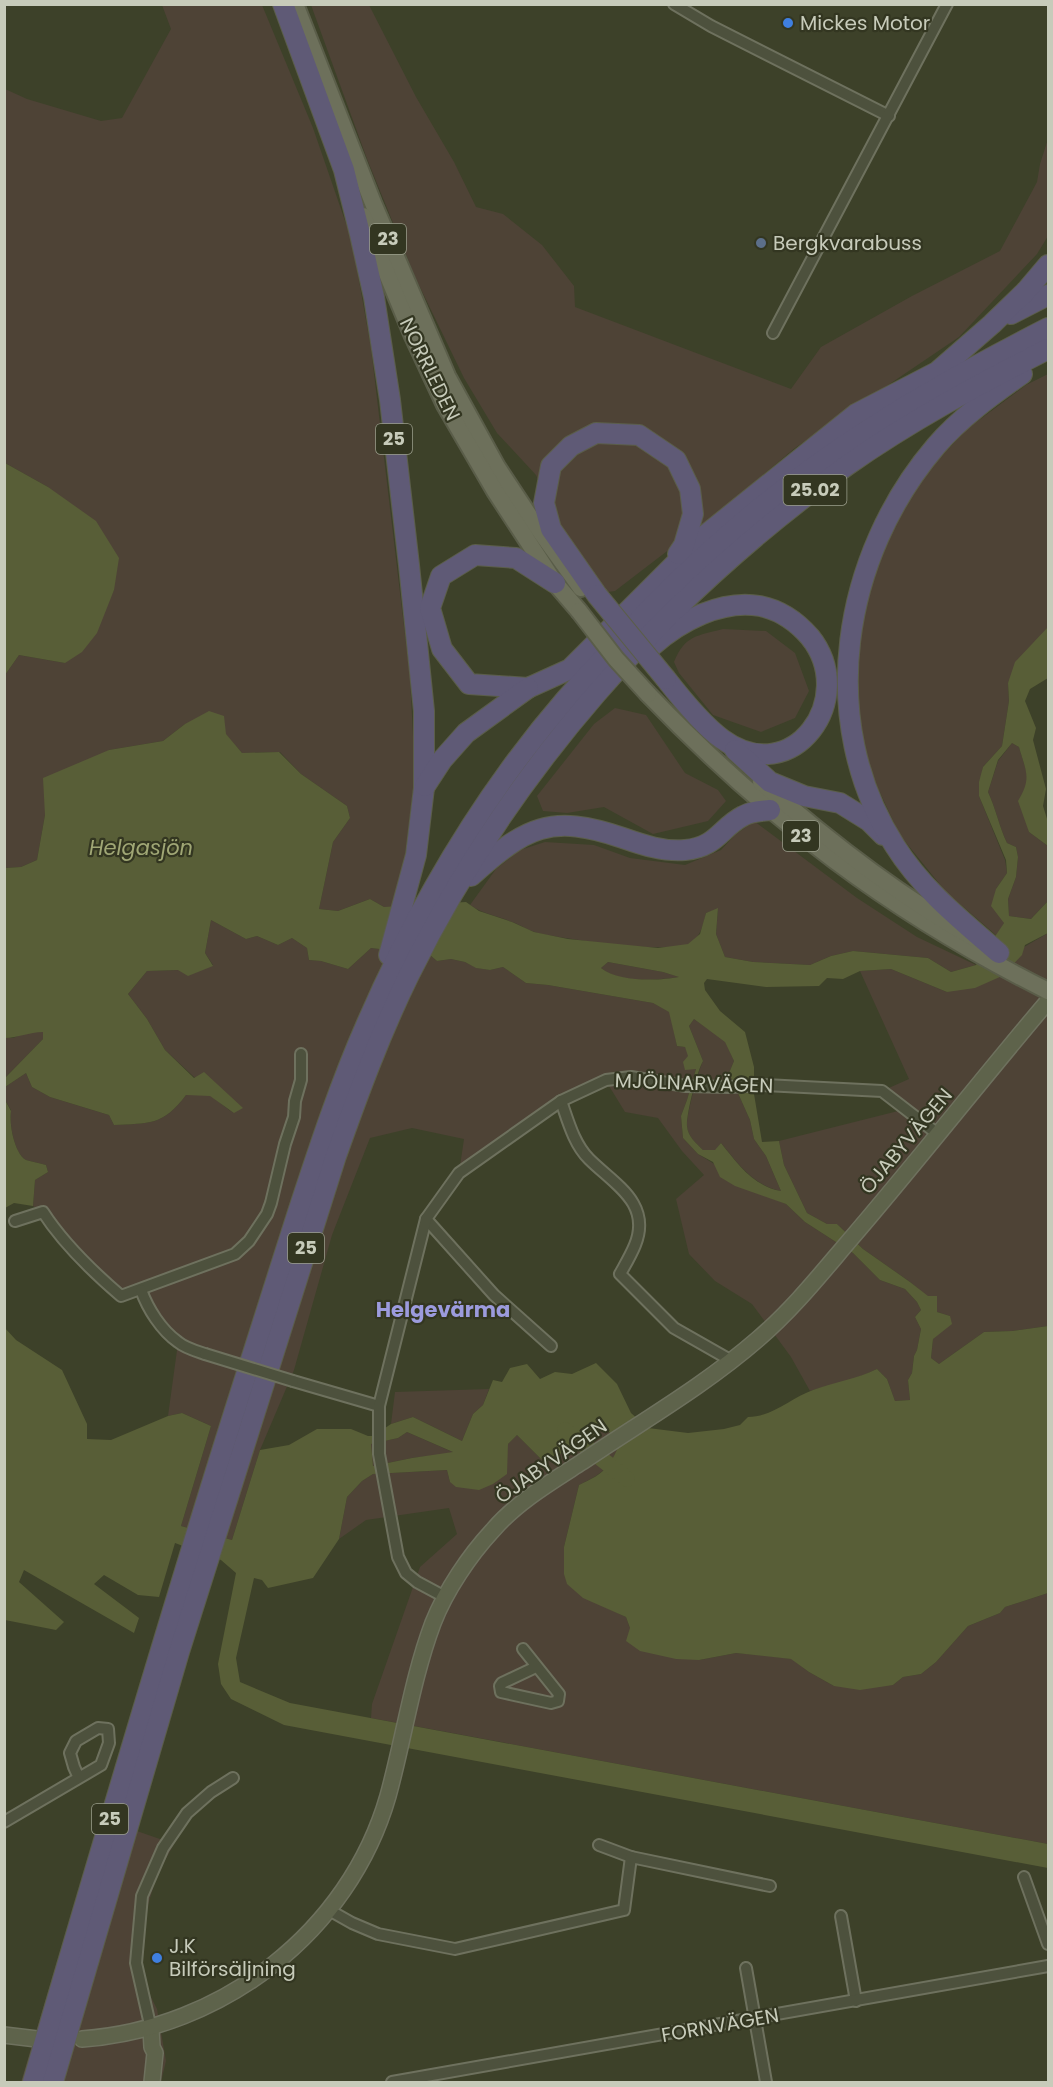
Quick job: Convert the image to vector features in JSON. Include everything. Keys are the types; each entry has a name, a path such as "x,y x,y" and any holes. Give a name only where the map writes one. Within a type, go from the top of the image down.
{"highway":[{"name":"NORRLEDEN","path":"283,4 344,170"},
{"name":"25","path":"209,1524 362,1082 395,970 406,897 416,855 424,788 424,711 410,565 390,400 374,297 344,170"},
{"path":"424,788 442,760 466,733 528,688 570,669 698,541 856,414 937,372 992,324 1026,291 1048,265"},
{"path":"992,324 1048,295"},
{"name":"25.02","path":"366,1023 395,970 428,899 478,817 524,751 564,700 655,602 742,523 812,468 909,403 1048,328"},
{"name":"25.02","path":"613,673 671,613 735,553 847,465 954,398 1048,349"},
{"path":"999,953 979,944 925,886 884,828 866,786 853,740 850,717 849,642 853,614 862,580 878,535 905,486 937,444 992,395 1048,356"},
{"path":"589,599 551,529 544,503 551,466 571,446 596,433 639,435 676,460 690,489 693,514 684,545 663,575"},
{"path":"528,688 469,684 442,649 430,608 441,576 475,555 516,558 555,584"},
{"path":"558,557 658,686 770,782 804,796 840,802 869,821 896,847"},
{"name":"25","path":"395,970 453,893 539,763 613,673 645,653 663,636 710,611 724,607 750,605 781,614 803,629 822,658 827,678 827,691 820,717 807,737 784,752 762,754 750,752 712,732"},
{"path":"453,893 504,847 519,837 545,827 573,825 587,827 653,847 687,850 715,840 741,817 757,811 770,810"},
{"name":"25","path":"33,2082 209,1524 318,1151 366,1023"},
{"name":"25","path":"53,2082 198,1559"}],"main road":[{"name":"NORRLEDEN","path":"295,4 373,203 447,376 497,467 558,557"},
{"name":"NORRLEDEN","path":"344,170 391,287 445,405 495,491 555,584 589,599"},
{"name":"23","path":"589,599 658,686 710,757 814,846 886,898 950,939 979,944"},
{"name":"23","path":"712,732 779,798 899,892 1048,991"},
{"name":"23","path":"999,953 1018,969 1048,979"}],"street":[{"path":"675,4 711,26 889,116"},
{"path":"773,333 947,4"},
{"name":"ÖJABYVÄGEN","path":"82,2039 152,2029 192,2014 254,1980 289,1953 329,1910 354,1873 372,1838 388,1796 425,1646 445,1597 480,1546 496,1526 546,1486 701,1385 789,1311 939,1135 1048,1001"},
{"path":"15,1221 43,1212 50,1223 101,1279 121,1296 235,1254 249,1241 267,1214 271,1203 294,1117 295,1101 301,1080 301,1054"},
{"name":"MJÖLNARVÄGEN","path":"445,1597 417,1582 402,1566 395,1545 381,1461 379,1406 426,1219 459,1173 561,1101 606,1080 631,1077 686,1086 765,1085 882,1091 939,1135"},
{"path":"561,1101 573,1134 588,1158 634,1202 639,1221 636,1244 620,1274 674,1328 732,1361"},
{"path":"426,1219 494,1295 550,1346"},
{"path":"141,1290 155,1317 178,1343 205,1354 379,1406"},
{"path":"523,1649 559,1694 558,1701 551,1703 501,1692 502,1683 536,1667"},
{"path":"4,1822 79,1778 101,1765 109,1743 108,1729 98,1728 76,1741 70,1753 79,1778"},
{"path":"152,2082 155,2053 152,2048 152,2029 136,1963 142,1896 163,1848 187,1813 211,1792 233,1778"},
{"path":"598,1845 632,1857 770,1886"},
{"path":"329,1910 378,1934 455,1949 624,1910 632,1857"},
{"path":"1024,1877 1048,1944"},
{"path":"841,1916 856,2001"},
{"name":"FORNVÄGEN","path":"392,2082 1048,1966"},
{"path":"746,1968 766,2082"},
{"path":"4,2035 37,2039"}],"shaded area":[{"path":"162,5 262,5 313,128 352,241 371,348 410,677 415,775 404,863 394,907 384,907 370,899 338,911 319,909 333,842 350,818 347,806 301,774 280,752 242,753 225,734 185,724 163,741 109,750 46,795 37,860 21,867 5,868 5,675 19,655 65,663 114,590 48,487 5,463 5,89 27,99 101,121 122,118 171,29"},
{"path":"311,5 369,5 476,207 503,214 542,245 574,286 575,307 791,389 821,347 912,296 1000,251 1037,182 1048,139 1048,236 1037,254 959,337 795,448 726,506 615,591 601,593 573,554 536,475 497,433 464,378 415,277 367,159"},
{"path":"1048,374 1048,627 1008,683 1009,701 1002,746 983,767 979,796 1005,860 1007,873 996,889 1004,923 997,936 946,892 899,834 866,762 856,688 860,620 887,536 923,476 967,429 1026,385"},
{"path":"723,629 766,631 795,653 809,691 795,718 761,732 713,715 679,673 674,662 687,642 699,635"},
{"path":"615,708 646,715 685,773 718,790 726,801 708,821 653,834 604,807 567,813 543,811 537,796 594,724"},
{"path":"1012,743 1019,747 1027,773 1029,832 1048,846 1048,901 1031,919 1009,916 1008,899 1016,877 1018,857 1016,847 1007,843 988,792 998,761"},
{"path":"754,821 857,898 917,937 976,965 951,972 928,958 853,951 831,956 810,965 753,962 725,957 716,934 718,909 706,913 699,934 689,944 660,947 591,942 538,933 470,905 496,869 520,850 545,842 594,845 630,858 685,865 721,850 735,835"},
{"path":"211,920 246,939 257,936 278,945 292,938 307,948 309,960 348,969 371,948 430,955 437,961 451,959 477,968 490,970 503,967 526,983 653,1003 670,1012 677,1046 685,1047 696,1069 681,1116 683,1138 698,1154 766,1196 786,1204 805,1222 853,1253 880,1280 905,1289 917,1302 921,1310 915,1317 921,1329 912,1373 908,1380 910,1400 895,1401 887,1379 877,1369 853,1379 810,1391 791,1357 752,1304 715,1281 689,1254 676,1199 704,1175 682,1151 658,1118 625,1112 606,1081 561,1101 459,1173 464,1139 412,1128 370,1138 332,1235 294,1370 260,1450 232,1540 181,1526 211,1426 182,1413 168,1416 178,1343 141,1290 121,1296 43,1212 33,1206 35,1180 48,1172 46,1165 26,1160 18,1151 12,1130 11,1110 5,1100 5,1087 26,1073 32,1087 50,1097 109,1115 114,1125 146,1123 162,1118 186,1095 210,1095 233,1113 165,1050 147,1019 128,994 147,971 178,970 213,965 205,953"},
{"path":"1048,933 1048,1326 984,1332 939,1364 931,1358 933,1339 950,1316 937,1312 928,1297 863,1249 837,1224 827,1224 807,1213 784,1165 779,1141 906,1109 882,1091 909,1079 860,971 891,969 947,992"},
{"path":"608,962 680,977 639,980 618,977 601,968"},
{"path":"694,1019 725,1041 734,1061 729,1073 750,1120 754,1139 766,1156 781,1191 755,1179 740,1166 721,1143 716,1150 703,1150 689,1133 688,1113 703,1061 689,1026"},
{"path":"28,1032 43,1032 43,1039 5,1078 5,1038 13,1038"},
{"path":"489,1389 483,1405 473,1414 462,1441 413,1417 391,1424 395,1392"},
{"path":"605,1428 620,1444 605,1469 579,1485 564,1547 605,1607 626,1617 630,1628 699,1660 736,1653 769,1656 792,1659 834,1686 893,1685 903,1677 921,1674 936,1662 968,1626 1000,1613 1005,1607 1048,1593 1048,1844 371,1718 372,1704 420,1567 457,1534 449,1508 366,1520 339,1539 347,1497 362,1481 373,1474 447,1470 450,1482 507,1454 508,1444 517,1435 542,1460 565,1452"},
{"path":"407,1432 455,1453 373,1466 370,1444 398,1438"},
{"path":"100,1818 174,1844 157,1875 144,1918 141,1957 149,1993 157,2009 166,2061 161,2082 21,2082"}],"water":[{"path":"5,463 48,487 96,521 119,558 114,590 97,633 82,652 65,663 19,655 5,675"},
{"name":"Helgasjön","path":"1048,627 1048,678 1030,689 1025,701 1036,728 1033,740 1046,789 1043,806 1048,822 1048,846 1029,832 1018,801 1026,780 1019,747 1012,743 998,760 988,792 1007,843 1016,847 1018,857 1016,877 1008,899 1009,916 1031,919 1048,901 1048,933 1025,945 1022,955 1002,976 975,988 947,992 891,969 860,971 843,979 827,978 819,986 766,987 707,979 704,983 705,990 720,1011 745,1032 754,1067 754,1094 762,1142 779,1141 784,1165 807,1213 827,1224 837,1224 863,1249 928,1296 937,1296 937,1312 950,1316 952,1324 933,1339 931,1358 939,1364 984,1332 1048,1326 1048,1593 1005,1607 1000,1613 968,1626 936,1662 921,1674 903,1677 893,1685 860,1690 834,1686 791,1659 736,1653 699,1660 676,1659 640,1651 626,1641 630,1628 626,1617 583,1598 567,1584 564,1574 564,1547 579,1485 605,1469 620,1443 605,1428 565,1452 542,1460 517,1435 508,1444 507,1474 479,1490 456,1487 450,1482 447,1470 373,1474 362,1481 347,1497 339,1539 313,1578 268,1588 262,1580 254,1578 236,1658 240,1682 290,1703 1048,1844 1048,1868 284,1725 231,1699 221,1684 218,1664 236,1573 221,1560 175,1543 159,1597 138,1595 104,1575 94,1584 139,1618 134,1633 24,1570 19,1582 64,1622 56,1630 5,1620 4,1327 16,1340 62,1370 87,1424 87,1439 111,1440 168,1416 182,1413 211,1426 181,1526 232,1540 260,1450 289,1445 317,1429 351,1429 373,1436 391,1424 413,1417 462,1441 473,1414 483,1405 493,1380 502,1382 510,1368 527,1364 540,1379 555,1372 572,1374 596,1363 617,1384 631,1413 648,1428 688,1433 740,1425 748,1417 773,1411 805,1393 877,1369 887,1379 895,1401 910,1400 908,1380 912,1373 921,1329 915,1317 921,1310 905,1289 880,1280 853,1253 805,1222 786,1204 735,1186 720,1177 713,1162 698,1154 683,1138 681,1116 696,1069 685,1070 683,1062 688,1056 685,1047 677,1046 669,1012 653,1003 526,983 503,967 490,970 476,968 465,962 451,959 437,961 430,955 371,948 348,969 309,960 307,948 292,938 278,945 257,936 246,939 211,920 205,953 213,966 188,976 178,970 147,971 128,994 147,1019 165,1050 194,1078 204,1072 243,1108 234,1113 210,1096 186,1095 162,1118 146,1123 114,1125 109,1115 50,1097 32,1087 26,1073 5,1087 5,1078 43,1039 43,1032 5,1038 5,868 21,867 37,860 45,815 43,778 109,750 163,741 185,724 209,711 224,716 226,734 242,753 279,752 301,774 347,806 350,818 333,842 319,909 338,911 370,899 384,907 466,902 479,911 534,932 568,939 658,948 688,944 700,934 706,913 718,908 716,934 725,957 753,962 810,965 831,956 853,951 928,958 951,972 976,965 1004,923 991,906 996,889 1007,873 1006,860 979,796 979,782 983,767 1002,746 1009,701 1008,683 1015,662","holes":["608,962 663,972 679,977 650,980 617,976 601,968","694,1019 725,1042 734,1061 729,1073 750,1120 754,1139 766,1156 781,1191 754,1179 721,1143 715,1150 703,1150 691,1137 687,1126 688,1113 703,1061 689,1026","407,1432 453,1452 373,1466 371,1444 398,1438"]},
{"path":"5,1100 11,1111 12,1130 18,1151 26,1160 46,1165 48,1172 35,1180 33,1206 14,1203 5,1208"}],"waterway":[{"path":"565,1430 627,1479"}],"place":[{"name":"Mickes Motor","path":"788,23"},
{"name":"Bergkvarabuss","path":"761,243"},
{"name":"J.K Bilförsäljning","path":"157,1958"}],"district":[{"name":"Helgevärma","path":"443,1310"}]}
